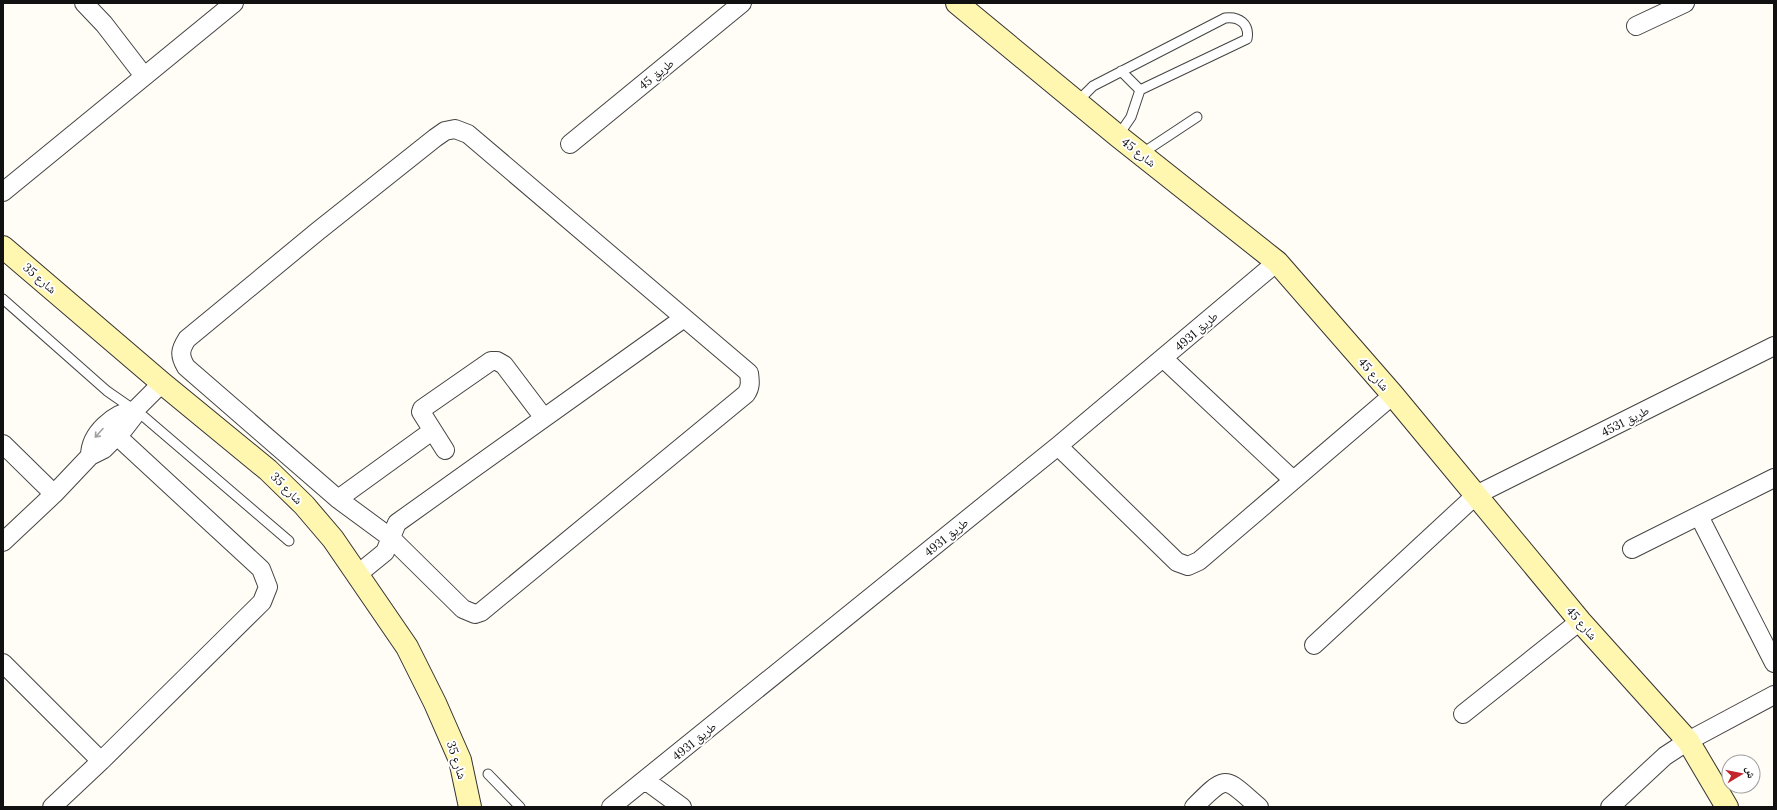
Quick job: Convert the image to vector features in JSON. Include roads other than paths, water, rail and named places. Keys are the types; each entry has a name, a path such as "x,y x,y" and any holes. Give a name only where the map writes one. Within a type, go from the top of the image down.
{"street":[{"path":"84,3 104,24 144,76"},
{"path":"3,192 234,3"},
{"name":"طريق 45","path":"570,144 742,3"},
{"name":"شارع 45","path":"957,3 1078,101 1118,136 1277,262 1393,395 1580,621 1688,741 1727,807"},
{"path":"1636,26 1685,3"},
{"path":"455,129 468,134 684,318 749,372 750,388 746,394 482,612 475,614 463,610 391,538 338,499 186,366 181,358 181,348 187,339 318,231 445,131 455,129"},
{"name":"شارع 35","path":"3,247 162,383 268,470 304,505 333,539 408,647 460,760 470,807"},
{"name":"طريق 4931","path":"611,807 1058,446 1164,359 1277,262"},
{"path":"358,574 385,552 397,523 684,318"},
{"name":"طريق 4531","path":"1314,645 1476,495 1774,346"},
{"path":"1164,359 1292,480"},
{"path":"445,450 421,412 422,409 491,361 497,361 504,365 544,418"},
{"path":"3,542 54,494 90,456 104,449 117,436 132,420 135,410 162,383"},
{"path":"1058,446 1176,562 1188,566 1199,561 1393,395"},
{"path":"90,456 93,440 113,418 123,412 135,410"},
{"path":"338,499 432,430"},
{"path":"52,807 101,761 262,602 268,587 261,569 117,436"},
{"path":"3,444 54,494"},
{"path":"1632,549 1774,478"},
{"path":"1699,516 1774,664"},
{"path":"1463,714 1580,621"},
{"path":"3,664 101,761"},
{"path":"1610,807 1665,756 1688,741 1774,695"},
{"path":"645,780 682,807"},
{"path":"1194,807 1216,785 1226,782 1234,785 1259,807"}],"lane":[{"path":"1078,101 1094,86 1225,18 1233,17 1240,19 1246,25 1248,32 1247,39 1140,90 1131,117 1118,136"},
{"path":"1121,71 1140,90"},
{"path":"1141,154 1197,117"},
{"path":"3,299 107,391 135,410 289,540"},
{"path":"488,774 520,807"}]}
